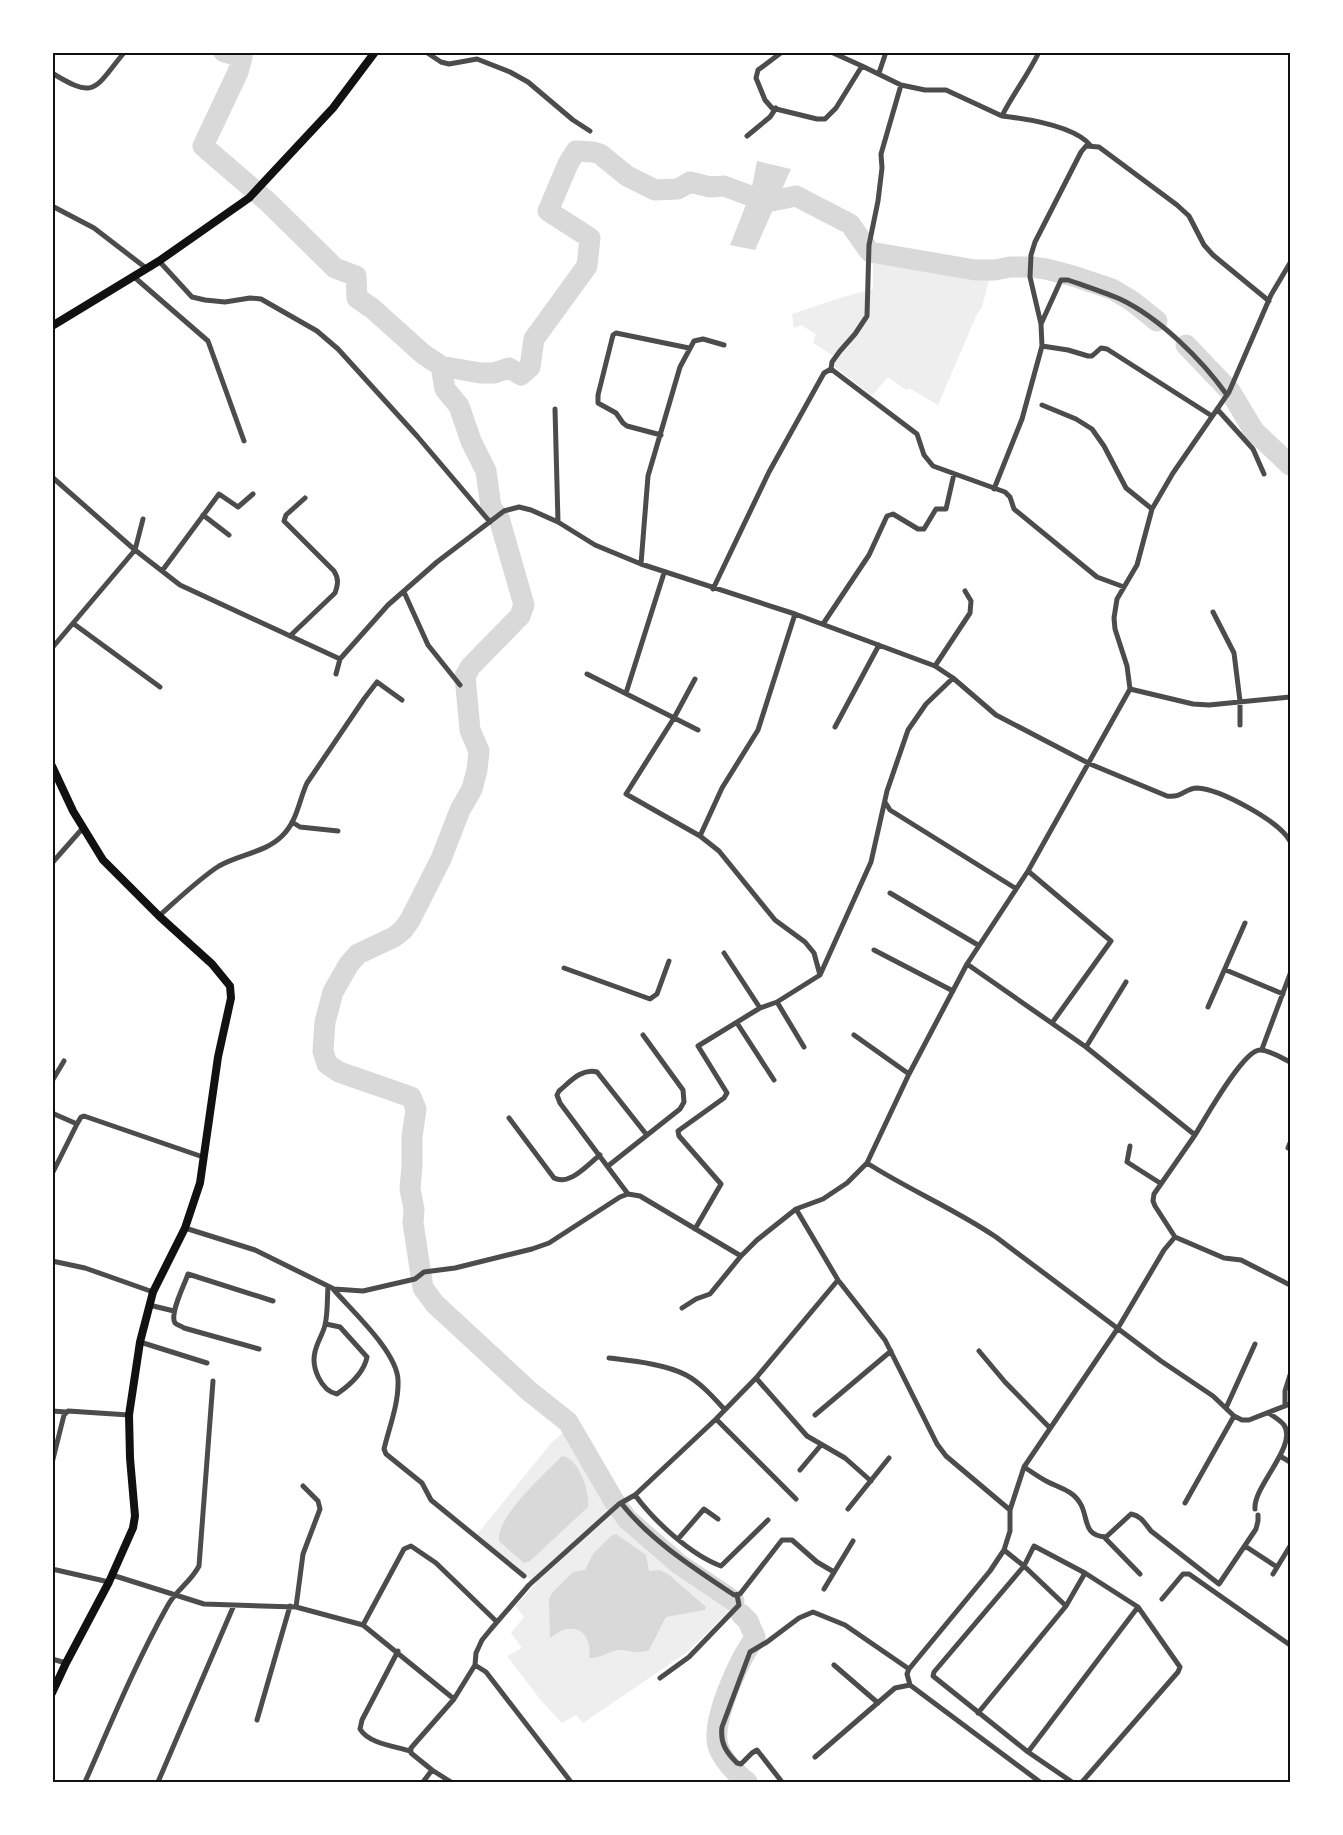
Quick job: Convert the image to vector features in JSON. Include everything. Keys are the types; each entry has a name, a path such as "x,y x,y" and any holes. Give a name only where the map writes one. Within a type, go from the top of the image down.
{"main road":[{"path":"52,326 159,261 249,198 333,108 375,52"},
{"path":"52,766 93,847 115,874 212,964 230,986 231,998 218,1058 200,1183 185,1228 153,1292 140,1342 129,1415 135,1516 133,1528 110,1579 52,1693"}],"street":[{"path":"426,52 441,62 449,64 477,59 510,72 528,82 573,120 590,131"},
{"path":"782,52 758,70 756,78 768,104 817,119 825,119 836,108 862,66"},
{"path":"831,52 902,85 925,90 946,90 1002,116 1038,121 1062,129 1080,136 1091,146"},
{"path":"879,73 885,52"},
{"path":"1002,116 1038,52"},
{"path":"52,73 79,88 87,89 96,86 123,54"},
{"path":"712,589 769,472 824,374 831,369 836,357 867,316 868,245 878,201 882,168 881,154 902,85"},
{"path":"747,136 770,117 776,108"},
{"path":"994,489 1022,419 1042,346 1041,324 1030,277 1030,262 1035,242 1086,146 1099,147 1177,205 1189,216 1204,245 1213,255 1269,301"},
{"path":"52,206 94,228 146,268"},
{"path":"159,261 192,297 225,302 250,298 261,299 316,332 338,349 417,436 490,522"},
{"path":"682,1308 710,1294 757,1240 796,1209 831,1194 855,1177 867,1163 909,1074 967,964 1028,871 1130,689 1127,666 1114,618 1117,599 1137,565 1152,510 1173,473 1228,393 1269,301 1290,263"},
{"path":"133,276 208,341 244,441"},
{"path":"1041,324 1061,280 1068,279 1121,300 1164,329 1213,375 1228,393"},
{"path":"661,435 627,426 616,413 598,403 613,335 616,333 689,348"},
{"path":"641,564 648,476 680,367 694,341 703,339 724,345"},
{"path":"1042,346 1088,356 1092,356 1101,348 1107,349 1212,416"},
{"path":"831,369 916,434 928,462 933,466 1005,492 1010,497 1014,509 1097,577 1124,587"},
{"path":"1042,405 1076,419 1092,429 1104,446 1126,488 1152,510"},
{"path":"555,409 558,522"},
{"path":"1217,409 1252,449 1264,474"},
{"path":"823,624 869,555 887,516 893,514 918,529 924,529 936,509 946,509 954,474"},
{"path":"52,477 135,550 180,585 340,659"},
{"path":"162,571 219,494 221,493 238,507 252,494"},
{"path":"290,636 335,593 338,578 334,571 284,521 286,515 305,498"},
{"path":"336,674 340,659 372,621 437,562 504,512 519,507 558,522 596,544 664,573 795,614 935,666 996,715 1090,764 1167,796 1178,797 1191,789 1198,788 1221,796 1266,818 1280,828 1290,841"},
{"path":"203,515 229,535"},
{"path":"52,648 135,550 143,519"},
{"path":"626,693 664,573"},
{"path":"935,666 970,613 971,601 966,591"},
{"path":"404,592 428,645 460,685"},
{"path":"1213,612 1234,652 1240,701 1240,724"},
{"path":"700,836 722,788 758,730 795,614"},
{"path":"74,624 160,687"},
{"path":"835,727 879,645"},
{"path":"587,674 698,730"},
{"path":"694,1228 721,1184 679,1136 678,1131 726,1096 725,1089 698,1046 820,975 871,862 884,801 913,721 952,678"},
{"path":"695,679 674,718 626,794 700,836 719,851 775,920 805,942 814,953 820,975"},
{"path":"159,916 220,865 253,853 282,836 298,813 302,795 308,783 377,682 402,700"},
{"path":"1130,689 1193,704 1209,705 1290,697"},
{"path":"884,801 890,810 1015,888"},
{"path":"292,822 300,827 338,831"},
{"path":"52,862 82,829"},
{"path":"1028,871 1111,939 1110,946 1052,1023"},
{"path":"890,893 978,945"},
{"path":"1208,1007 1245,923"},
{"path":"874,950 953,991"},
{"path":"724,953 760,1008"},
{"path":"564,968 650,999 657,994 669,961"},
{"path":"967,964 1086,1047 1195,1135"},
{"path":"1226,970 1283,994"},
{"path":"1262,1049 1290,974"},
{"path":"1086,1047 1126,982"},
{"path":"777,1002 804,1047"},
{"path":"737,1023 774,1080"},
{"path":"608,1166 680,1109 685,1095 643,1035"},
{"path":"854,1035 909,1074"},
{"path":"1290,1062 1262,1049 1251,1052 1240,1063 1195,1135 1160,1183 1153,1200 1175,1237 1224,1258 1241,1260 1290,1285"},
{"path":"52,1081 64,1061"},
{"path":"628,1194 560,1103 557,1095 583,1072 588,1070 597,1072 646,1134"},
{"path":"52,1113 77,1124"},
{"path":"52,1172 82,1116 203,1157"},
{"path":"508,1118 554,1178 568,1180 600,1155"},
{"path":"1130,1146 1126,1162 1160,1183"},
{"path":"867,1163 902,1185 969,1219 1212,1396 1234,1416 1242,1420 1249,1420 1288,1405 1285,1391 1290,1375"},
{"path":"185,1228 255,1250 331,1288 363,1291 415,1279 424,1272 454,1268 532,1250 549,1243 628,1194 640,1196 741,1256"},
{"path":"796,1209 838,1280 878,1330 891,1351 930,1432 946,1456 1010,1510"},
{"path":"1040,1782 910,1685 907,1674 990,1572 1004,1550 1010,1531 1010,1510 1024,1467 1118,1328 1164,1250 1175,1237"},
{"path":"52,1262 85,1268 153,1292"},
{"path":"259,1349 184,1328 173,1320 174,1311 188,1274 273,1302"},
{"path":"410,1751 454,1699 475,1665 476,1653 482,1640 529,1586 618,1505 635,1495 716,1419 756,1378 838,1280"},
{"path":"326,1324 340,1327 367,1357 366,1365 350,1385 337,1394 330,1393 320,1380 314,1362 315,1352 326,1324 331,1288"},
{"path":"331,1288 386,1350 396,1368 398,1389 384,1449 386,1454 422,1483 431,1500 524,1576"},
{"path":"149,1305 174,1311"},
{"path":"140,1342 207,1363"},
{"path":"1226,1408 1255,1344"},
{"path":"815,1415 891,1351"},
{"path":"979,1351 1049,1428"},
{"path":"609,1358 644,1363 683,1374 692,1379 725,1410"},
{"path":"756,1378 807,1436 845,1458 871,1480"},
{"path":"85,1782 142,1654 174,1595 193,1578 199,1566 213,1381"},
{"path":"52,1411 70,1410 129,1415"},
{"path":"52,1463 66,1412"},
{"path":"1104,1537 1110,1535 1127,1517 1134,1514 1192,1564 1216,1583 1221,1583 1258,1525 1256,1500 1280,1456 1286,1439 1286,1430 1281,1422 1269,1413"},
{"path":"1185,1503 1234,1416"},
{"path":"716,1419 796,1499"},
{"path":"800,1470 822,1445"},
{"path":"1280,1456 1290,1462"},
{"path":"848,1509 889,1458"},
{"path":"1024,1467 1070,1492 1080,1503 1087,1527 1104,1537 1140,1574"},
{"path":"257,1720 293,1606 303,1554 320,1509 318,1501 303,1486"},
{"path":"635,1495 645,1508 678,1539 721,1566 768,1520"},
{"path":"618,1505 677,1556 737,1595 739,1605 689,1657 660,1678"},
{"path":"678,1539 704,1509 718,1519"},
{"path":"737,1595 786,1539 792,1540 811,1557 834,1572"},
{"path":"824,1589 853,1541"},
{"path":"363,1625 404,1549 411,1546 436,1563 497,1622"},
{"path":"1072,1782 1028,1752 934,1678 933,1674 1024,1566 1032,1548 1036,1546 1085,1573 1138,1607 1179,1665 1179,1669 1082,1782"},
{"path":"1245,1546 1277,1567"},
{"path":"1272,1574 1290,1546"},
{"path":"1004,1550 1066,1606"},
{"path":"1162,1599 1192,1564"},
{"path":"52,1569 110,1579 204,1604 293,1606 363,1625 454,1699"},
{"path":"978,1713 1066,1606 1085,1573"},
{"path":"1186,1573 1249,1614 1290,1645"},
{"path":"158,1782 234,1605"},
{"path":"1028,1752 1138,1607"},
{"path":"782,1782 757,1750 741,1764 736,1764 722,1743 722,1727 750,1652 799,1618 813,1612 845,1625 909,1669"},
{"path":"398,1652 362,1720 360,1729 365,1736 374,1740 410,1751 432,1770 451,1782"},
{"path":"52,1659 66,1663"},
{"path":"475,1665 486,1672 571,1782"},
{"path":"834,1665 878,1703"},
{"path":"815,1757 895,1688 910,1685"},
{"path":"423,1782 432,1770"},
{"path":"1059,1782 1064,1777"}],"shaded area":[{"path":"757,161 791,169 755,250 730,245 751,192"},
{"path":"873,256 955,272 990,276 982,307 938,405 909,388 906,390 888,377 872,396 834,366 834,356 813,343 816,334 801,325 794,328 792,314 873,289"},
{"path":"569,1428 622,1517 673,1563 731,1602 732,1608 686,1653 583,1723 576,1715 562,1723 543,1703 507,1656 522,1648 511,1633 524,1617 515,1606 536,1584 476,1536 551,1443"},
{"path":"562,1456 568,1458 578,1469 585,1485 588,1507 530,1561 524,1563 499,1541 500,1531 513,1508"},
{"path":"616,1534 646,1555 649,1571 660,1570 668,1574 706,1607 705,1610 666,1617 649,1650 637,1652 618,1650 589,1658 588,1641 578,1630 560,1631 550,1638 549,1599 573,1572 585,1570 593,1554"}],"waterway":[{"path":"224,52 242,57 238,72 203,146 268,202 335,268 356,276 357,298 373,309 423,354 441,366 480,373 494,373 509,368 521,375 530,367 534,339 587,266 590,238 548,211 576,151 600,154 627,176 655,190 678,189 690,182 710,187 724,186 767,202 796,196 850,224 870,252 975,270 1032,267 1073,276 1112,289 1132,301 1157,321"},
{"path":"1186,345 1230,391 1254,431 1290,465"},
{"path":"441,366 445,389 459,406 471,441 486,471 491,507 496,514"},
{"path":"499,518 524,605 520,616 471,666 465,676 470,730 479,751 472,789 460,810 441,859 410,920 394,937 358,954 349,964 333,992 325,1022 323,1051 327,1064 339,1072 411,1097 416,1109 412,1137 410,1189 423,1288 435,1304 529,1391 568,1422 627,1519 679,1564 734,1601"},
{"path":"741,1614 748,1621 755,1637 728,1691 720,1715 717,1737 723,1756 747,1782"}]}
